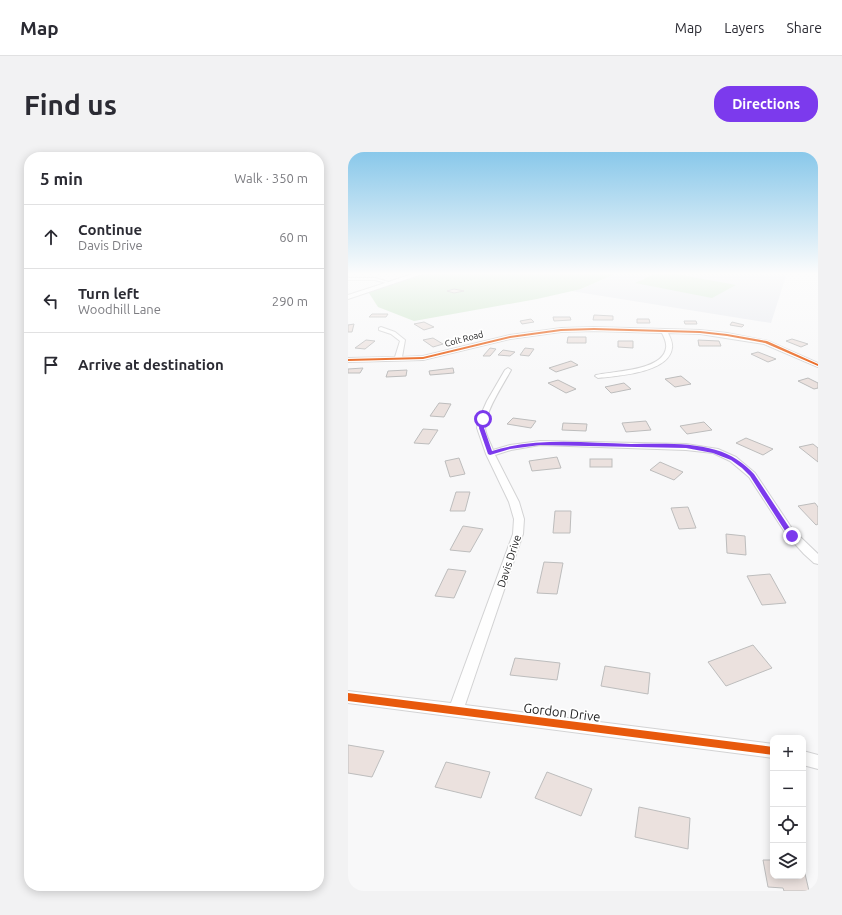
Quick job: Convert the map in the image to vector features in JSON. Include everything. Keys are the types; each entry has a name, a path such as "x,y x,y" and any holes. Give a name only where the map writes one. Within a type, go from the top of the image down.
{"street":[{"path":"381,329 399,336 403,341 398,359"},
{"name":"Colt Road","path":"348,360 423,358 486,342 535,333 594,329 665,331 727,335 750,339 781,348 818,365"},
{"path":"598,376 624,374 652,366 662,360 670,348 665,331"},
{"name":"Davis Drive","path":"456,710 518,534 519,519 514,502 490,454 481,428 483,419 491,401 508,370"},
{"path":"490,454 510,448 540,443 686,447 715,451 733,459 752,475 792,536 806,551 818,560"},
{"name":"Gordon Drive","path":"348,697 770,751"},
{"path":"806,759 818,762"}],"shaded area":[{"path":"680,308 776,308 771,323"}],"green space":[{"path":"382,308 484,308 414,321"}],"building":[{"path":"372,314 388,314 386,317 369,317"},
{"path":"594,315 613,316 613,320 593,320"},
{"path":"553,317 570,317 571,320 554,321"},
{"path":"531,319 534,322 522,324 520,321"},
{"path":"637,319 649,319 650,323 637,323"},
{"path":"684,321 696,321 697,324 685,324"},
{"path":"424,322 434,327 424,330 414,324"},
{"path":"732,322 744,325 742,327 730,325"},
{"path":"354,324 352,332 348,332 348,325"},
{"path":"568,337 586,337 586,343 567,343"},
{"path":"433,338 443,344 433,347 423,340"},
{"path":"792,339 808,344 801,347 786,341"},
{"path":"366,340 375,341 365,349 355,348"},
{"path":"698,340 719,341 721,346 699,346"},
{"path":"618,341 633,341 633,348 618,347"},
{"path":"490,348 496,349 490,356 483,356"},
{"path":"525,348 534,349 529,356 520,355"},
{"path":"503,350 515,352 510,356 498,355"},
{"path":"758,352 776,359 768,362 751,354"},
{"path":"571,361 578,365 556,372 549,368"},
{"path":"363,368 360,373 348,373 348,369"},
{"path":"453,368 454,373 430,375 429,371"},
{"path":"407,370 406,376 386,377 388,371"},
{"path":"681,376 691,384 675,387 665,379"},
{"path":"808,378 818,383 818,388 814,389 798,381"},
{"path":"558,380 576,389 566,393 548,383"},
{"path":"624,383 631,389 611,393 605,387"},
{"path":"439,403 451,404 444,417 430,416"},
{"path":"513,418 536,421 531,428 507,424"},
{"path":"646,421 651,430 626,432 622,423"},
{"path":"704,422 712,430 687,434 680,426"},
{"path":"563,423 587,424 586,431 562,430"},
{"path":"423,429 438,430 429,444 414,443"},
{"path":"746,438 773,449 763,455 736,443"},
{"path":"813,444 818,448 818,462 799,447"},
{"path":"557,457 561,468 532,471 529,461"},
{"path":"459,458 465,474 450,477 445,461"},
{"path":"590,459 612,459 612,467 590,467"},
{"path":"660,462 683,472 674,480 650,470"},
{"path":"456,492 470,492 465,511 450,511"},
{"path":"815,503 818,507 818,524 816,525 798,506"},
{"path":"688,507 696,528 679,529 671,508"},
{"path":"555,511 571,511 570,533 553,533"},
{"path":"463,526 483,529 470,552 450,550"},
{"path":"726,534 745,536 746,555 727,553"},
{"path":"544,562 563,563 557,594 537,593"},
{"path":"448,569 466,571 454,598 435,596"},
{"path":"770,574 786,603 762,605 747,576"},
{"path":"753,645 772,668 726,686 708,662"},
{"path":"515,658 560,663 557,680 510,675"},
{"path":"605,666 650,673 648,694 601,686"},
{"path":"348,745 384,751 372,777 348,773"},
{"path":"446,762 490,772 481,798 435,787"},
{"path":"547,772 592,789 581,816 535,798"},
{"path":"639,807 690,818 688,849 635,837"},
{"path":"763,860 770,860 770,879 806,878 809,891 784,891 783,888 768,887"}],"cycle path":[{"path":"348,360 423,358 510,337 561,330 594,329 700,332 727,335 766,342 818,365"},
{"path":"348,697 770,751"}],"route":[{"path":"483,419 481,428 483,438 490,454 510,448 540,443 686,447 715,451 733,459 752,475 792,536"}]}
